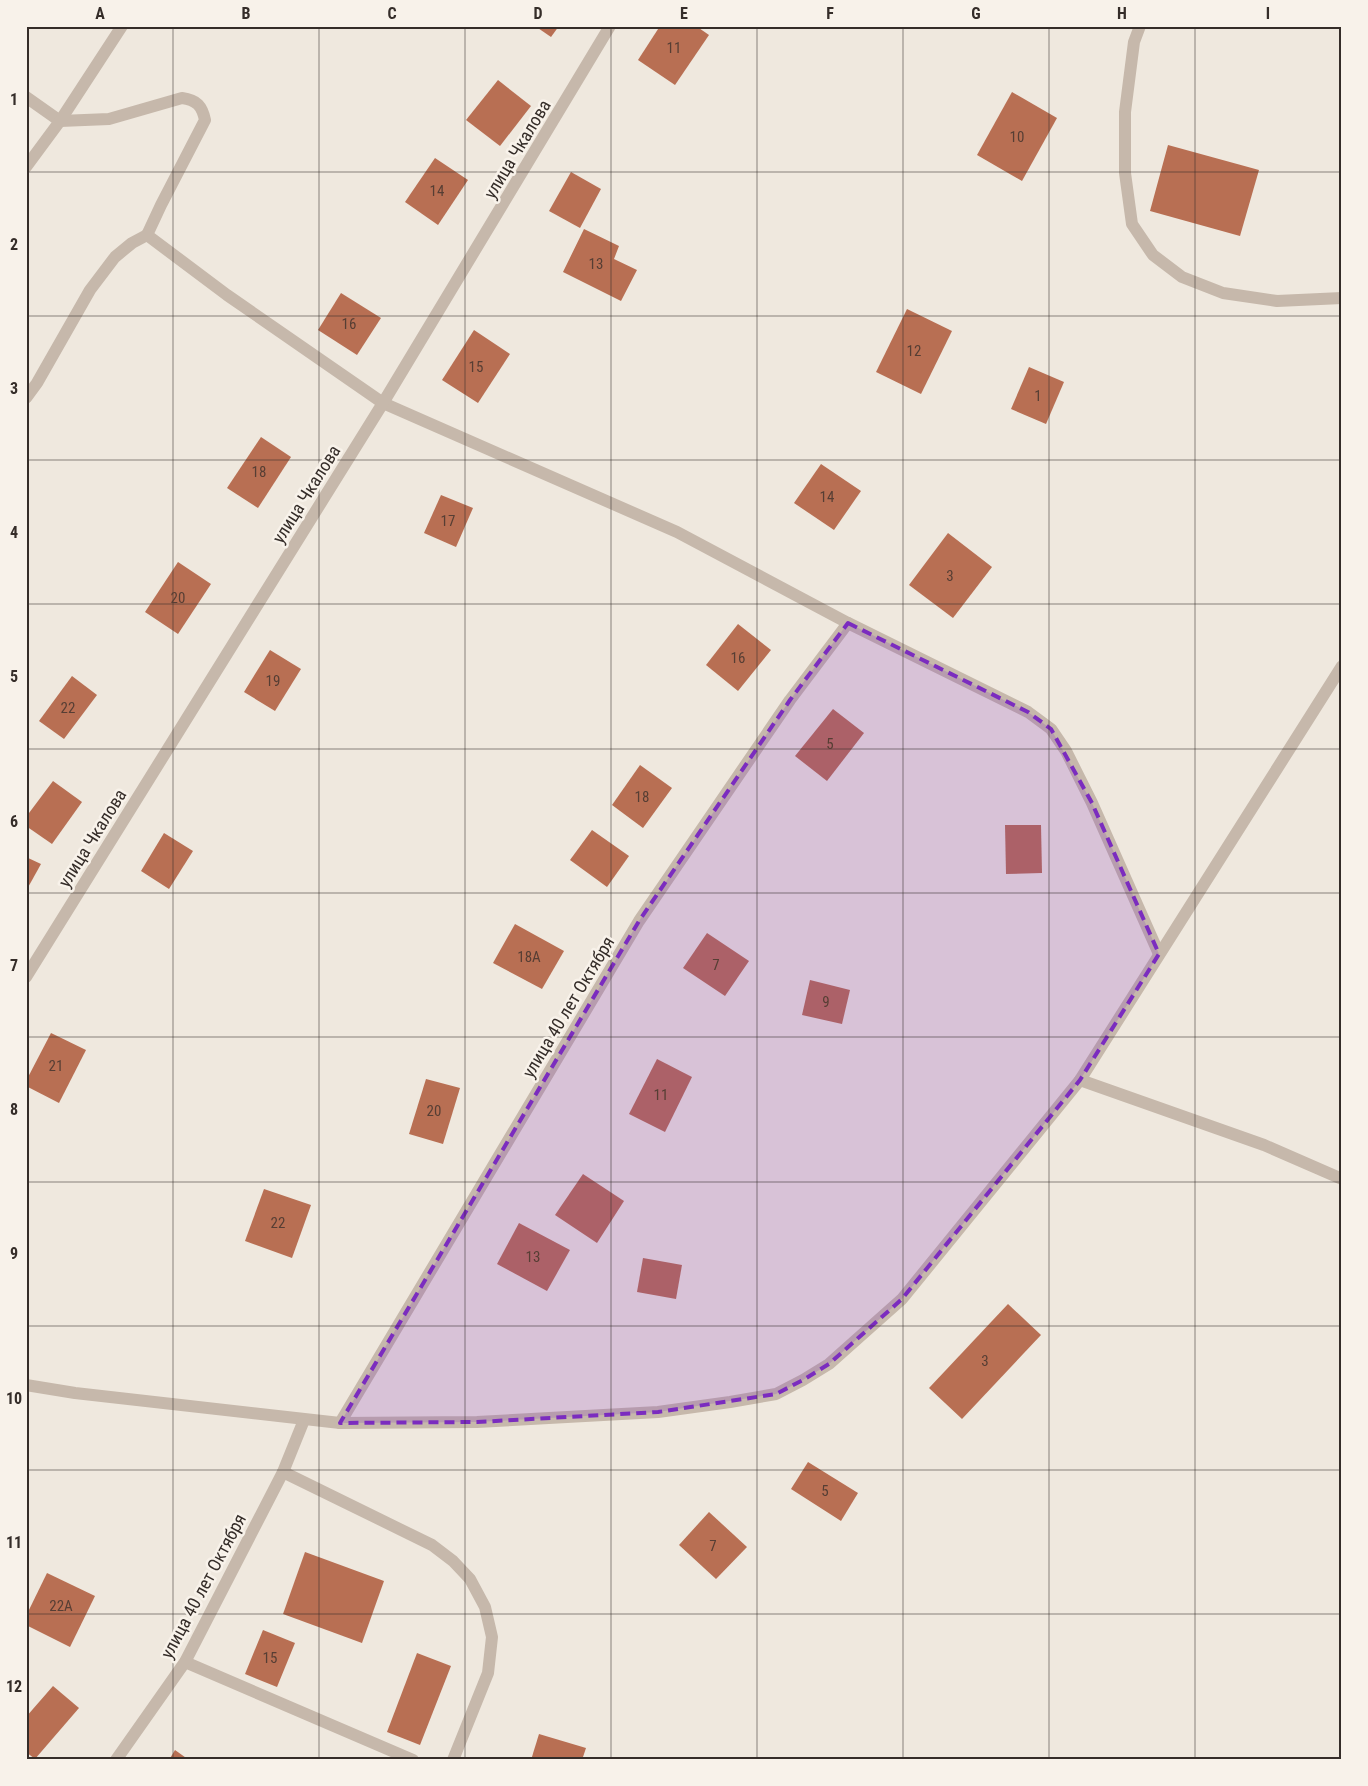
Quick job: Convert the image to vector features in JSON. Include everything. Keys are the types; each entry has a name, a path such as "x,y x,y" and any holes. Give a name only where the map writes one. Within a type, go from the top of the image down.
{"street":[{"name":"улица Чкалова","path":"26,977 383,403 610,26"},
{"path":"1140,26 1134,42 1125,112 1125,172 1132,224 1152,255 1182,277 1223,293 1277,301 1342,298"},
{"path":"26,167 60,121 118,28"},
{"path":"26,398 37,383 90,290 115,257 132,243 147,235 160,205 205,120 200,105 192,100 182,98 109,118 60,121 27,95"},
{"path":"147,235 227,295 383,403 678,532 848,623 1028,712 1051,729 1066,751 1092,803 1158,954"},
{"name":"улица 40 лет Октября","path":"340,1424 639,921 790,700 848,623"},
{"path":"26,1385 75,1393 340,1424 477,1422 658,1412 722,1404 776,1394 803,1380 829,1364 902,1299 1080,1080 1342,666"},
{"path":"1080,1080 1264,1145 1342,1179"},
{"name":"улица 40 лет Октября","path":"116,1760 185,1662 283,1472 304,1420"},
{"path":"283,1472 432,1545 453,1561 470,1579 485,1607 492,1637 488,1673 453,1760"},
{"path":"185,1662 413,1760"}],"highlighted area":[{"path":"848,623 1028,712 1051,729 1092,803 1159,954 1080,1080 902,1299 829,1364 803,1380 776,1394 658,1412 477,1422 340,1423 639,921 790,700"}],"building":[{"path":"535,26 559,26 551,37"},
{"path":"660,26 696,26 709,35 675,85 638,60"},
{"path":"498,80 531,106 500,146 466,120"},
{"path":"1012,92 1057,118 1022,181 977,155"},
{"path":"1168,145 1259,170 1240,236 1150,211"},
{"path":"435,158 468,180 438,225 405,202"},
{"path":"571,172 601,189 580,228 549,211"},
{"path":"584,229 619,246 614,259 637,270 621,301 563,272"},
{"path":"341,293 381,318 357,355 318,330"},
{"path":"907,309 952,331 921,394 876,372"},
{"path":"474,330 510,354 478,403 442,380"},
{"path":"1029,367 1064,382 1046,424 1011,409"},
{"path":"261,437 291,457 258,508 227,488"},
{"path":"821,464 861,491 834,530 794,503"},
{"path":"441,495 473,508 456,547 424,533"},
{"path":"948,533 992,567 953,618 909,585"},
{"path":"178,562 211,584 178,634 145,612"},
{"path":"738,624 771,650 738,691 706,665"},
{"path":"270,650 301,669 275,711 244,692"},
{"path":"72,676 97,695 64,739 39,721"},
{"path":"833,709 864,733 827,781 795,756"},
{"path":"640,765 672,788 643,828 612,805"},
{"path":"53,781 82,802 52,844 26,826 26,817"},
{"path":"1005,825 1041,825 1042,873 1006,874"},
{"path":"592,830 629,856 607,887 570,860"},
{"path":"164,833 193,851 169,889 141,871"},
{"path":"26,857 41,864 26,891"},
{"path":"515,924 564,951 542,989 493,963"},
{"path":"707,933 749,961 725,996 683,968"},
{"path":"810,980 850,990 842,1024 802,1015"},
{"path":"51,1033 86,1050 59,1103 26,1086 26,1081"},
{"path":"657,1059 692,1077 665,1132 629,1114"},
{"path":"426,1079 460,1088 443,1144 409,1134"},
{"path":"583,1174 624,1201 597,1243 555,1215"},
{"path":"264,1189 311,1205 292,1258 245,1241"},
{"path":"519,1223 570,1250 547,1291 497,1264"},
{"path":"643,1258 682,1265 676,1299 637,1292"},
{"path":"1008,1304 1041,1335 962,1419 929,1388"},
{"path":"808,1462 858,1493 841,1521 791,1489"},
{"path":"709,1512 747,1547 716,1579 679,1545"},
{"path":"305,1552 384,1581 362,1643 283,1614"},
{"path":"47,1573 95,1596 70,1647 26,1625 26,1616"},
{"path":"263,1630 295,1643 277,1687 245,1674"},
{"path":"417,1653 451,1666 420,1745 387,1732"},
{"path":"53,1686 79,1708 35,1759 26,1752 26,1717"},
{"path":"539,1734 586,1748 582,1760 531,1760"},
{"path":"175,1750 189,1760 169,1760"}]}
